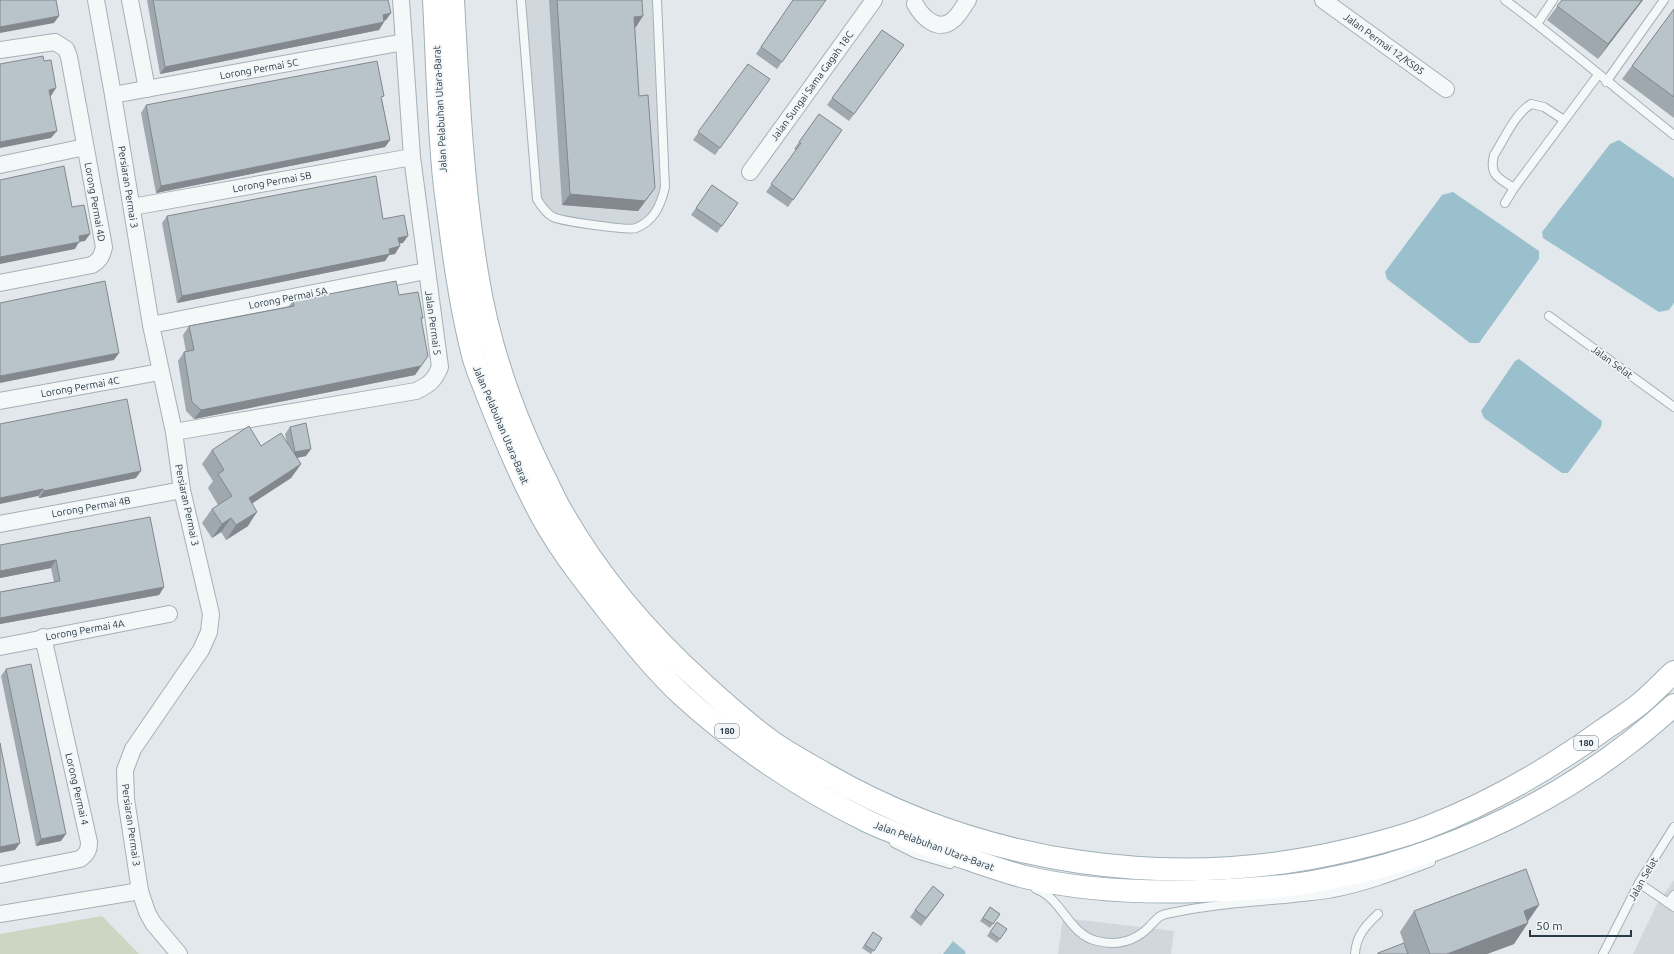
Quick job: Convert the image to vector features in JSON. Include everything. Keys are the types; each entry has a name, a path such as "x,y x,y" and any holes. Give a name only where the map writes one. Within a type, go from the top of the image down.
{"main road":[{"name":"Jalan Pelabuhan Utara-Barat","path":"434,0 443,171 460,294 473,355 486,392 513,457 542,518 581,577 621,628 681,694 714,722 786,774 829,801 870,823 986,866 1028,877 1091,887 1165,892 1230,890 1309,882 1362,871 1402,860 1449,845 1498,823 1551,796 1589,773 1630,742 1674,704"},
{"name":"Jalan Pelabuhan Utara-Barat","path":"453,0 466,194 477,276 494,349 516,416 562,513 590,555 638,619 672,656 708,689 773,743 845,785 898,810 948,830 1005,848 1069,861 1141,869 1185,870 1272,865 1376,844 1427,828 1488,801 1573,752 1641,703 1674,672"}],"street":[{"name":"Persiaran Permai 3","path":"96,0 151,325 174,432 182,490 206,587 211,614 209,632 193,662 133,750 125,770 126,799 140,891 153,923 179,954"},
{"path":"130,0 147,89"},
{"name":"Jalan Permai 5","path":"174,432 416,391 426,386 434,379 440,367 412,157 402,0"},
{"name":"Jalan Sungai Sama Gagah 18C","path":"750,172 874,0"},
{"path":"915,1 923,16 932,22 942,25 953,21 968,0"},
{"name":"Jalan Permai 12/KS05","path":"1323,0 1446,89"},
{"name":"Lorong Permai 4D","path":"0,50 49,42 54,42 66,49 69,57 104,247 102,256 98,261 84,268 0,283"},
{"name":"Lorong Permai 5C","path":"113,95 404,42"},
{"path":"0,165 85,147"},
{"name":"Lorong Permai 5B","path":"132,207 412,157"},
{"name":"Lorong Permai 5A","path":"151,325 426,271"},
{"name":"Lorong Permai 4C","path":"0,401 160,372"},
{"name":"Lorong Permai 4B","path":"0,524 182,490"},
{"name":"Lorong Permai 4A","path":"0,646 169,614"},
{"name":"Lorong Permai 4","path":"0,875 80,859 86,855 89,849 89,842 43,637"},
{"path":"0,914 140,891"}],"lane":[{"path":"521,0 537,199 543,209 553,217 566,221 634,229 644,224 653,216 662,201 664,187 657,0"},
{"path":"1506,0 1606,82 1674,135"},
{"path":"1537,24 1553,0"},
{"path":"1606,82 1664,0"},
{"path":"1505,203 1514,188 1598,75"},
{"path":"1514,188 1495,174 1492,169 1492,162 1494,155 1523,109 1531,104 1544,107 1564,120"},
{"name":"Jalan Selat","path":"1549,316 1674,407"},
{"path":"701,710 743,752 779,781 812,801"},
{"path":"825,808 876,834"},
{"path":"1470,845 1498,823"},
{"name":"Jalan Selat","path":"1603,954 1639,883 1674,827"},
{"path":"889,841 916,854 962,867"},
{"path":"977,871 1022,883 1044,891 1070,923 1082,934 1096,941 1121,942 1133,940 1149,927 1160,915 1189,909 1332,894 1383,880 1439,859"},
{"path":"1639,883 1671,905 1674,895"},
{"path":"1355,954 1360,934 1368,923 1378,914"}],"shaded area":[{"path":"525,0 653,0 660,186 659,200 650,213 633,226 567,217 557,214 545,206 541,198"},
{"path":"1674,880 1674,954 1633,954 1657,904"},
{"path":"1063,918 1174,931 1171,954 1058,954"}],"green space":[{"path":"102,916 139,954 0,954 0,934"}],"water":[{"path":"1619,140 1674,178 1674,303 1669,310 1659,312 1543,238 1542,232 1610,144"},
{"path":"1453,192 1539,251 1539,259 1479,343 1470,343 1387,279 1385,272 1442,195"},
{"path":"1519,359 1602,421 1601,427 1568,473 1562,473 1484,418 1481,411 1515,361"},
{"path":"953,941 966,952 965,954 943,954"}],"building":[{"path":"0,0 56,0 59,16 0,27"},
{"path":"153,0 388,0 391,13 383,15 384,22 165,67"},
{"path":"557,0 642,0 643,16 634,17 639,96 648,95 655,188 645,201 570,194"},
{"path":"793,0 826,0 782,62 761,47"},
{"path":"1562,0 1642,0 1608,44 1557,6"},
{"path":"1674,9 1674,97 1632,66"},
{"path":"882,30 904,45 854,114 832,98"},
{"path":"43,56 44,61 51,60 56,88 49,90 57,131 0,142 0,64"},
{"path":"377,61 384,96 381,97 390,140 161,186 146,105"},
{"path":"748,64 770,79 720,148 698,132"},
{"path":"819,114 842,130 793,200 771,184 801,143 799,142"},
{"path":"64,166 72,207 84,205 90,234 79,236 80,242 0,257 0,180"},
{"path":"376,176 383,219 404,215 408,236 398,238 400,246 389,249 390,254 182,296 167,216"},
{"path":"712,185 738,203 722,226 696,208"},
{"path":"105,281 119,353 0,376 0,303"},
{"path":"396,281 399,295 418,292 428,356 421,366 201,410 192,402 184,352 194,350 189,326 294,306 293,301"},
{"path":"127,399 141,471 44,491 43,489 0,498 0,424"},
{"path":"306,423 311,449 295,452 290,427"},
{"path":"249,426 261,446 281,433 301,464 249,498 257,512 236,525 231,518 222,524 212,509 232,496 218,474 224,470 212,450"},
{"path":"150,517 164,587 0,618 0,592 60,581 56,560 0,571 0,545"},
{"path":"31,664 66,834 41,839 6,669"},
{"path":"0,743 20,843 0,847"},
{"path":"1526,869 1539,905 1524,911 1528,923 1447,954 1430,954 1414,911"},
{"path":"933,886 944,895 926,918 915,910"},
{"path":"990,907 1000,914 993,924 983,918"},
{"path":"997,922 1007,929 1000,939 990,932"},
{"path":"873,932 882,938 874,951 865,945"},
{"path":"1404,943 1408,954 1378,954 1378,953"}]}
